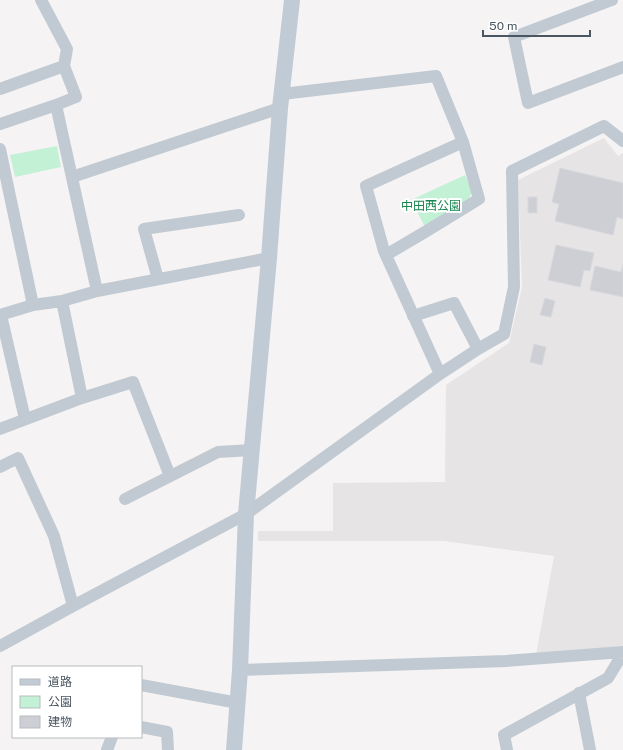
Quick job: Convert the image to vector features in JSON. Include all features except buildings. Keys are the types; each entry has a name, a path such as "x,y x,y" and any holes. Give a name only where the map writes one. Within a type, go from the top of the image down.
{"street":[{"path":"0,124 76,97 64,66 67,49 41,0"},
{"path":"234,750 240,670 246,514 270,258 281,101 292,0"},
{"path":"612,0 514,37 528,103 623,67"},
{"path":"0,89 64,66"},
{"path":"72,177 281,101 436,76 463,142 479,199 386,255"},
{"path":"56,105 97,291"},
{"path":"0,646 246,514 440,374 504,334 514,287 512,171 604,126 623,141"},
{"path":"440,374 384,251 366,186 463,142"},
{"path":"0,150 33,305"},
{"path":"158,279 144,229 239,215"},
{"path":"25,419 0,315 33,305 62,302 97,291 270,258"},
{"path":"62,302 82,398"},
{"path":"414,316 454,303 478,349"},
{"path":"0,429 82,398 133,382 170,476"},
{"path":"125,499 218,452 252,450"},
{"path":"0,467 18,458 54,536 73,606"},
{"path":"240,670 506,661 623,653"},
{"path":"507,750 504,735 608,678 623,653"},
{"path":"142,685 238,703"},
{"path":"579,693 590,750"},
{"path":"142,727 167,732 168,750"},
{"path":"107,750 112,738"}],"shaded area":[{"path":"604,138 618,156 623,153 623,646 536,655 554,556 444,541 258,541 258,531 333,531 333,483 445,482 446,385 509,343 522,287 518,180"}],"green space":[{"path":"57,146 61,167 15,177 10,155"},
{"name":"中田西公園","path":"465,175 472,191 469,199 425,227 411,200"}]}
